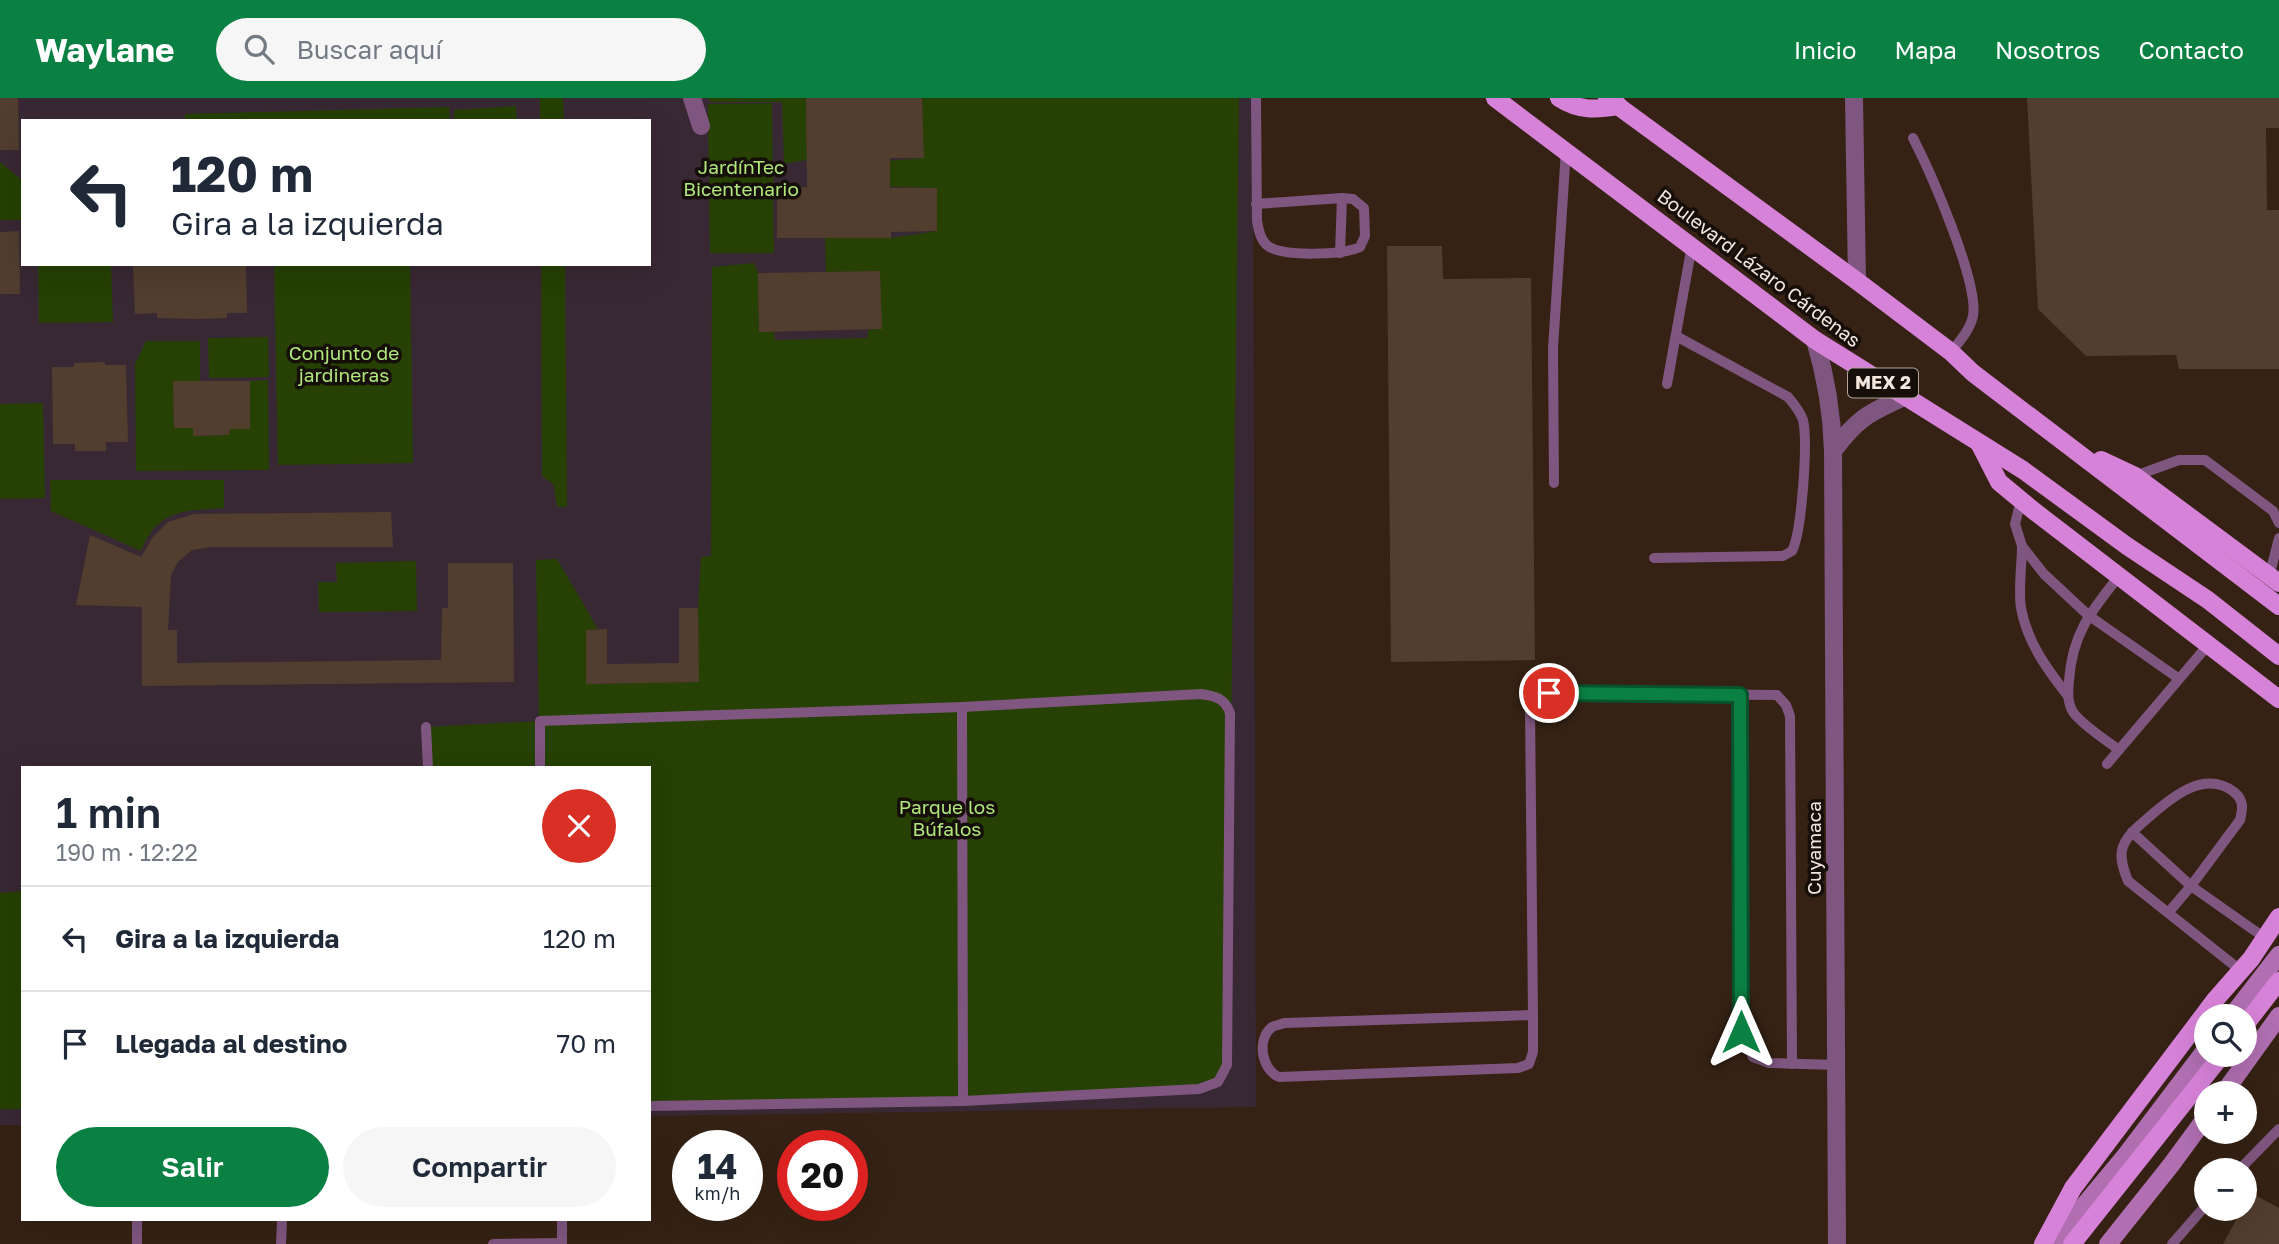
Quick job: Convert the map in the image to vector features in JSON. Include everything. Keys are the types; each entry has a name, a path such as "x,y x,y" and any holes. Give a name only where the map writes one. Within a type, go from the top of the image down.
{"main road":[{"name":"Boulevard Lázaro Cárdenas","path":"1495,98 1815,340 2023,470 2127,546 2208,600 2279,656"},
{"path":"1559,98 1580,108 1598,109 1614,101 1951,352 1973,373 2279,606"},
{"path":"2065,442 2135,476 2274,580"},
{"path":"1979,443 1999,482 2279,699"},
{"path":"2043,1244 2073,1188 2215,1000 2241,970 2279,916"},
{"path":"2241,1004 2279,955"},
{"path":"2257,1009 2279,981"},
{"path":"2232,1081 2279,1016"},
{"path":"2052,1244 2126,1155 2194,1065"},
{"path":"2072,1244 2212,1067"},
{"path":"2108,1244 2194,1134"}],"street":[{"path":"692,98 701,126"},
{"path":"1854,98 1857,281"},
{"name":"Cuyamaca","path":"1815,340 1828,388 1833,451 1838,1244"},
{"path":"1833,451 1851,427 1874,410 1904,397"}],"lane":[{"path":"1256,98 1256,204 1260,236 1269,247 1287,252 1340,253 1360,247 1364,236 1364,208 1353,200 1342,198 1256,204"},
{"path":"1913,138 1931,174 1967,276 1974,304 1973,319 1951,352"},
{"path":"1554,483 1553,348 1566,150"},
{"path":"1340,253 1342,198"},
{"path":"1667,384 1692,245"},
{"path":"1654,558 1783,556 1792,551 1796,544 1798,529 1804,458 1803,420 1798,408 1788,397 1676,335"},
{"path":"2135,476 2179,460 2205,460 2273,511 2279,523"},
{"path":"2021,500 2015,524 2022,547 2021,606 2027,631 2038,656 2068,696 2073,711 2119,750"},
{"path":"2274,580 2279,538"},
{"path":"2022,547 2044,574 2088,615 2178,678"},
{"path":"2068,696 2070,660 2077,637 2088,615 2119,576"},
{"path":"2107,764 2208,645"},
{"path":"1533,1015 1284,1023 1272,1028 1264,1039 1264,1063 1271,1074 1279,1077 1518,1068 1529,1064 1533,1052 1533,1015 1530,707 1538,696 1549,693 1777,695 1786,705 1790,716 1792,1063"},
{"path":"540,766 540,721 962,707 1201,694 1222,700 1227,704 1230,713 1227,1065 1218,1082 1199,1089 962,1101 651,1106"},
{"path":"1740,695 1741,1032 1753,1057 1769,1063 1837,1065"},
{"path":"962,707 962,1101"},
{"path":"426,727 428,766"},
{"path":"2168,912 2240,820 2241,798 2220,784 2205,783 2176,794 2132,832 2122,848 2124,872 2128,881 2241,970"},
{"path":"2132,832 2191,886 2264,938"},
{"path":"2251,1158 2279,1129"},
{"path":"2172,1244 2194,1219"},
{"path":"137,1221 137,1244"},
{"path":"281,1244 282,1221"},
{"path":"493,1244 562,1244 562,1221"}],"shaded area":[{"path":"0,98 1253,98 1256,1107 651,1116 651,766 21,766 21,1125 0,1125"}],"green space":[{"path":"540,98 563,98 564,119 540,119"},
{"path":"708,98 806,98 807,160 784,164 782,102 711,102"},
{"name":"Parque los Búfalos","path":"922,98 1239,98 1227,1065 1223,1073 1199,1089 651,1106 651,766 428,766 426,727 539,721 536,560 557,559 598,629 586,630 587,684 699,682 698,608 701,557 711,556 712,267 754,263 758,273 759,332 774,332 775,340 868,338 868,330 881,329 880,271 826,272 825,238 891,238 937,231 936,188 864,186 863,163 923,158"},
{"name":"JardínTec Bicentenario","path":"772,103 774,253 710,253 708,104"},
{"path":"516,106 517,119 454,119 454,110"},
{"path":"449,107 450,119 185,119 185,114"},
{"path":"0,162 21,179 21,220 0,220"},
{"path":"38,266 111,266 113,322 39,323"},
{"name":"Conjunto de jardineras","path":"274,266 410,266 413,463 278,465"},
{"path":"541,266 565,266 567,507 557,507 554,485 542,476"},
{"path":"268,337 269,377 209,378 208,338"},
{"path":"146,341 200,341 200,381 173,381 174,428 193,428 193,436 229,435 230,429 250,429 250,381 268,380 269,470 136,471 135,364"},
{"path":"43,403 45,498 0,499 0,404"},
{"path":"50,480 224,480 224,508 184,512 164,520 155,527 141,551 51,511"},
{"path":"416,561 417,611 319,612 318,582 337,582 336,563"},
{"path":"21,891 21,1109 0,1109 0,893"}],"building":[{"path":"0,98 18,98 19,150 0,150"},
{"path":"806,98 922,98 924,158 890,158 890,188 937,188 937,231 891,232 891,238 777,238 777,188 807,187"},
{"path":"2027,98 2279,98 2279,128 2266,128 2267,210 2279,210 2279,369 2179,369 2176,355 2086,356 2038,309"},
{"path":"19,231 20,294 0,294 0,232"},
{"path":"1387,246 1442,246 1443,279 1531,278 1535,660 1391,662"},
{"path":"133,266 246,266 247,313 227,313 227,318 197,319 157,318 157,313 135,314"},
{"path":"880,271 882,329 759,332 758,273"},
{"path":"105,362 105,365 126,365 128,442 106,442 106,451 75,451 75,444 53,444 52,367"},
{"path":"173,381 250,381 250,429 230,429 229,435 193,436 193,428 174,428"},
{"path":"391,512 393,547 212,547 192,550 178,562 171,575 168,630 177,630 177,663 441,660 442,608 448,608 448,563 513,563 514,682 142,686 142,607 76,605 90,535 141,557 153,537 168,522 194,514"},
{"path":"679,608 698,608 699,682 586,684 586,630 607,629 607,664 679,663"},
{"path":"2257,1196 2279,1208 2279,1244 2223,1244 2235,1221 2257,1221"}],"route":[{"path":"1549,693 1740,695 1741,1032"}]}
